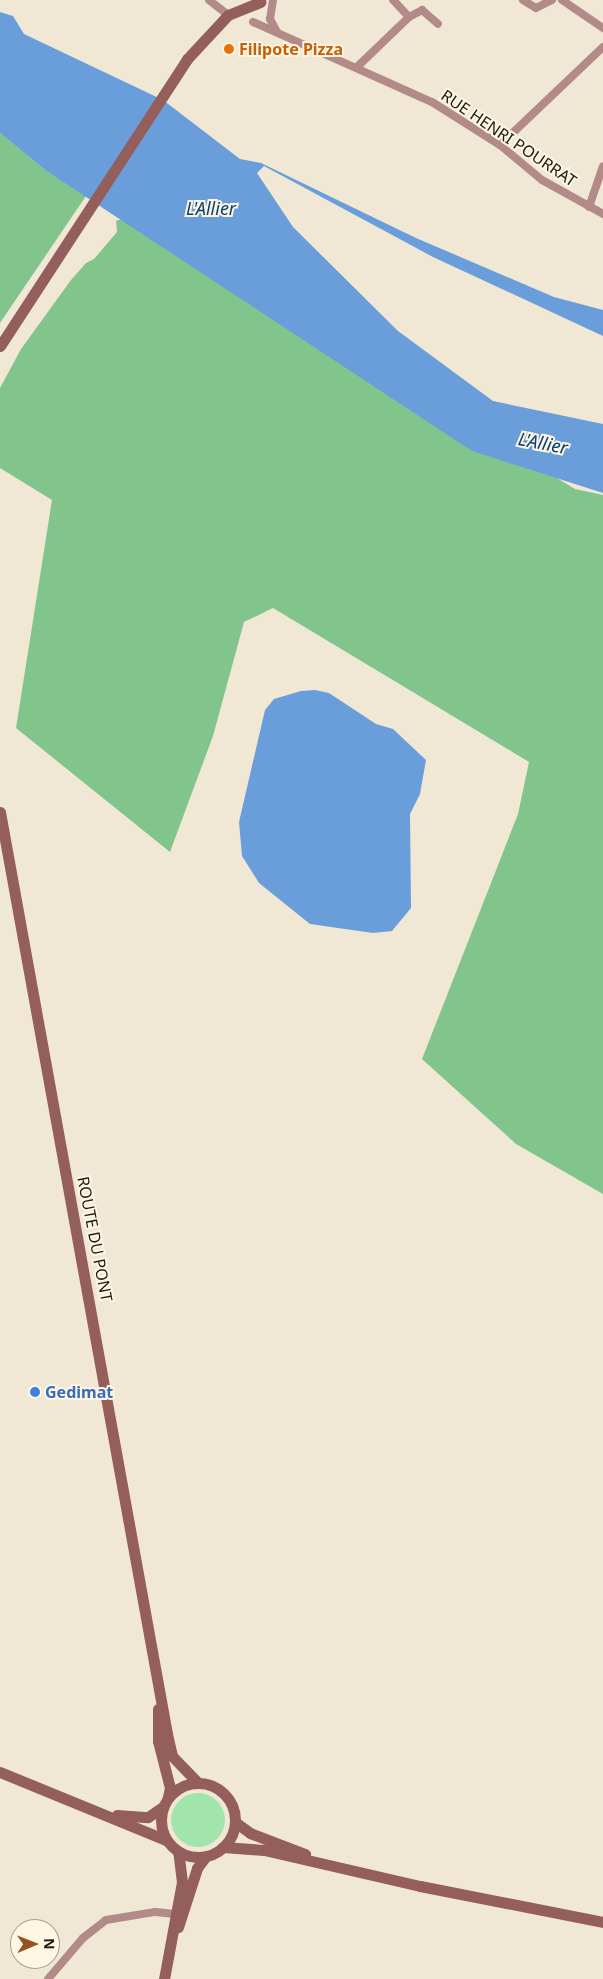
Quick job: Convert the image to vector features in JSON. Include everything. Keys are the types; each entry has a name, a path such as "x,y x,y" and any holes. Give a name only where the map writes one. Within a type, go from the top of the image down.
{"main road":[{"path":"0,346 84,212 187,59 228,15 262,1"},
{"path":"187,59 205,40 262,1"},
{"name":"ROUTE DU PONT","path":"0,812 172,1756 197,1782"},
{"name":"ROUTE DU PONT","path":"157,1672 158,1741 169,1778 165,1802"},
{"path":"0,1772 166,1840 178,1852 196,1857 206,1856 223,1847 264,1850 352,1871 603,1922"},
{"path":"98,1811 137,1819 148,1817 181,1787 197,1782 209,1784 224,1794 233,1810 234,1822 223,1847"},
{"path":"165,1802 162,1830 166,1840"},
{"path":"234,1822 250,1833 352,1871"},
{"path":"173,1938 175,1914 182,1882 178,1852"},
{"path":"164,1979 173,1938 197,1868 206,1856"}],"street":[{"path":"209,0 228,15"},
{"path":"272,0 270,19 276,32"},
{"path":"393,0 409,17"},
{"path":"523,0 536,8 552,0"},
{"path":"562,0 603,28"},
{"path":"357,67 409,17 422,10 438,24"},
{"name":"RUE HENRI POURRAT","path":"253,22 432,102 500,146 542,180 603,214"},
{"path":"500,146 603,47"},
{"name":"RUE HENRI POURRAT","path":"589,207 603,166"},
{"path":"48,1979 84,1938 106,1920 155,1912 175,1914"}],"green space":[{"path":"0,133 45,170 86,196 0,323"},
{"path":"127,217 575,489 603,495 603,1194 516,1144 422,1059 518,814 529,762 273,608 244,622 213,736 170,852 16,728 52,500 0,468 0,388 21,349 71,280 86,263 94,259 117,232 116,221"},
{"path":"198,1793 208,1795 217,1801 223,1810 225,1820 223,1830 217,1839 208,1845 198,1847 188,1845 179,1839 173,1830 171,1820 173,1810 179,1801 188,1795"}],"water":[{"name":"L'Allier","path":"0,12 13,16 24,34 163,100 240,159 261,163 416,238 554,297 603,310 603,336 433,257 264,166 257,173 293,227 398,331 493,401 603,424 603,493 472,451 45,170 0,133"},
{"path":"315,690 329,693 376,724 393,729 426,760 420,794 410,814 411,908 392,931 373,933 310,924 259,883 242,856 239,822 265,710 274,699 301,691"}],"place":[{"name":"Filipote Pizza","path":"229,49"},
{"name":"Gedimat","path":"35,1392"}]}
